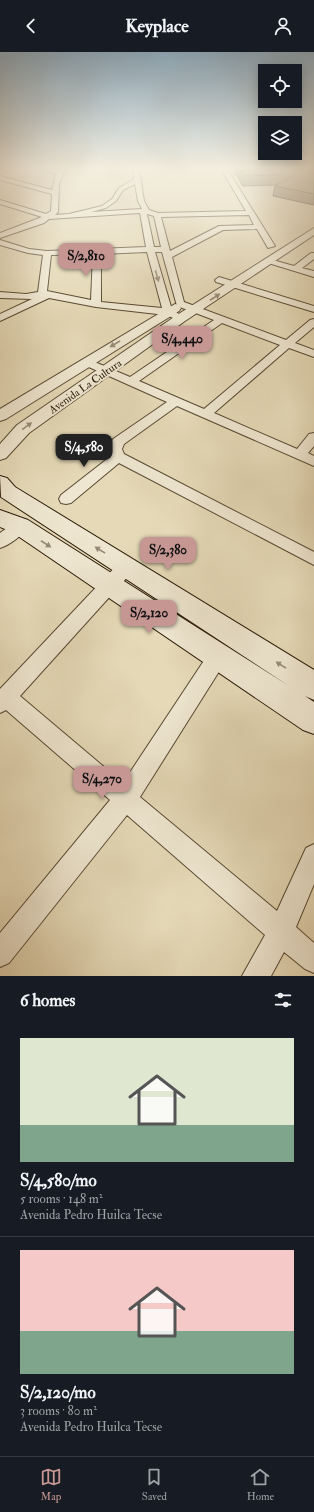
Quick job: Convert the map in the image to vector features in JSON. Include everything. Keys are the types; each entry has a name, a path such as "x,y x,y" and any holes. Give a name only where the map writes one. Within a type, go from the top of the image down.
{"main road":[{"path":"0,483 8,492 314,686"},
{"path":"10,522 108,584 314,719"}],"street":[{"path":"33,212 49,217"},
{"path":"49,217 54,212"},
{"path":"69,216 84,212"},
{"path":"0,236 49,217 129,212"},
{"path":"145,212 144,215 150,249 168,312"},
{"path":"149,212 158,215 251,213 271,246"},
{"path":"158,215 180,304 314,354"},
{"name":"Avenida La Cultura","path":"0,416 314,219"},
{"path":"0,242 28,251 47,253 150,249 167,253 222,228 260,227"},
{"name":"Avenida La Cultura","path":"0,454 23,429 181,318 269,262 314,231"},
{"path":"96,304 97,251"},
{"path":"46,295 42,292 47,253"},
{"path":"295,269 314,255"},
{"path":"269,262 314,274"},
{"path":"219,280 314,309"},
{"path":"0,295 26,298 46,295 96,304 168,312 181,318"},
{"path":"0,318 46,295"},
{"path":"131,381 220,320"},
{"path":"206,414 314,322"},
{"path":"86,362 314,461"},
{"path":"176,401 125,435 118,442 115,449 118,457 314,559"},
{"path":"299,455 314,437"},
{"path":"66,499 118,457"},
{"path":"0,542 10,522"},
{"path":"126,567 108,584 3,700 126,799 314,960"},
{"path":"0,954 126,799 218,656"},
{"path":"256,976 281,931 314,856"}]}
